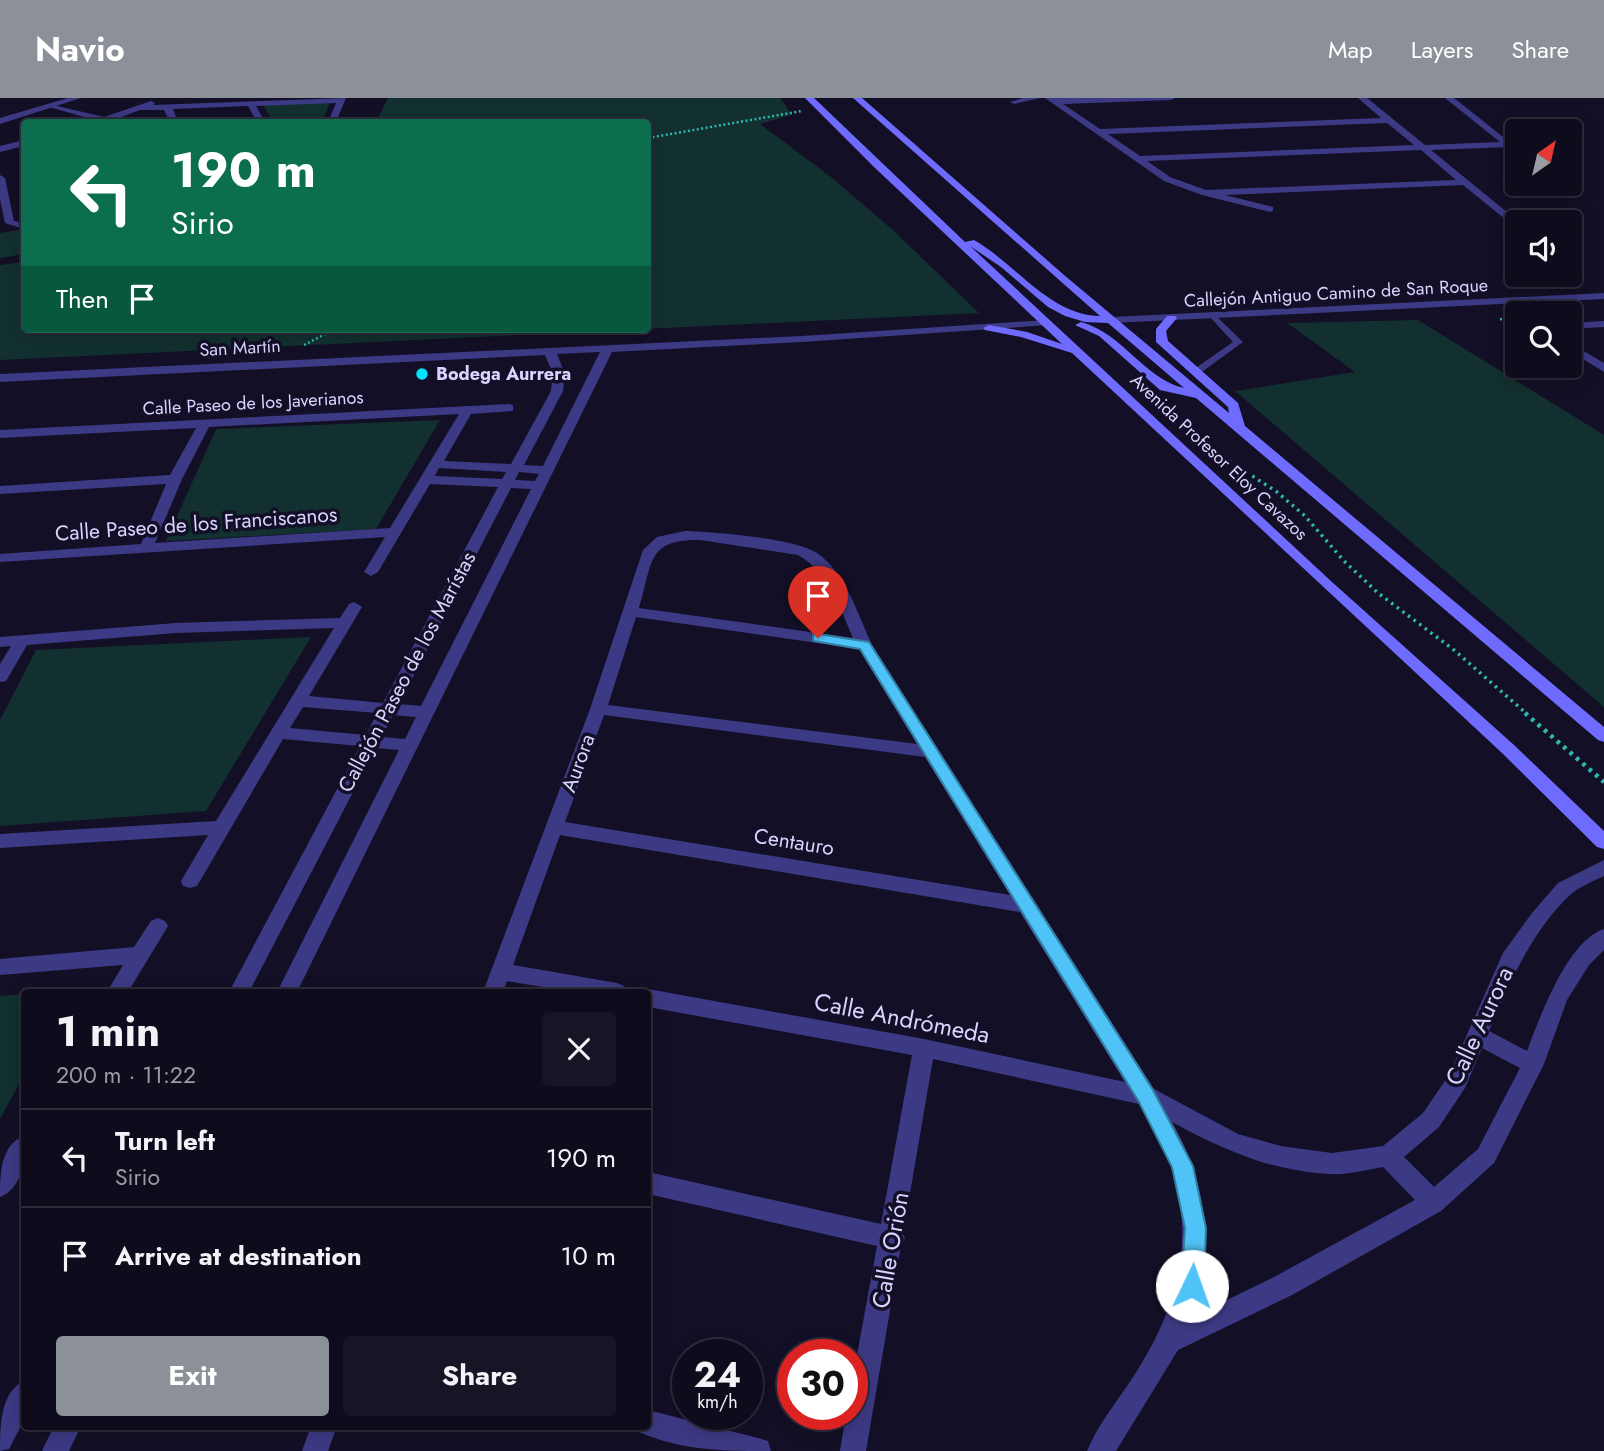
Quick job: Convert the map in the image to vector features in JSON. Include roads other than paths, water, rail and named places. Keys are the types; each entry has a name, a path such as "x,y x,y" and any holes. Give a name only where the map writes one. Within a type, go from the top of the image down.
{"main road":[{"name":"Avenida Profesor Eloy Cavazos","path":"809,98 1046,323 1327,585 1508,749 1604,842"},
{"name":"Avenida Profesor Eloy Cavazos","path":"857,98 1067,285 1604,736"},
{"path":"950,233 984,248 1035,293 1065,314 1098,322 1111,320"},
{"path":"1035,293 1048,297 1063,295 1067,285"},
{"path":"1046,323 1065,314 1070,308 1073,295 1067,285"},
{"path":"1171,318 1160,331 1162,342 1234,406 1240,428"},
{"path":"1046,323 1078,325 1102,334 1164,387 1202,396"},
{"path":"989,328 1023,334 1082,355"}],"street":[{"path":"0,110 44,98"},
{"path":"60,98 78,101"},
{"path":"108,119 142,108 161,98"},
{"path":"1014,102 1036,98"},
{"path":"1052,100 1171,98"},
{"path":"1362,98 1505,214"},
{"path":"1139,159 1508,144 1452,98"},
{"path":"142,108 342,99 333,119"},
{"path":"1052,100 1167,179 1205,193 1270,209"},
{"path":"0,121 78,101"},
{"path":"33,102 95,119"},
{"path":"250,103 259,119"},
{"path":"167,106 173,119"},
{"path":"97,107 123,114"},
{"path":"1099,132 1389,120"},
{"path":"0,149 21,144"},
{"path":"0,178 10,223 21,226"},
{"path":"1205,193 1465,181"},
{"name":"Callejón Antiguo Camino de San Roque","path":"1111,320 1604,296"},
{"path":"608,348 1046,323"},
{"path":"1582,325 1604,324"},
{"name":"San Martín","path":"0,378 608,348"},
{"name":"Callejón Paseo de los Marístas","path":"288,989 608,348"},
{"name":"Callejón Paseo de los Marístas","path":"241,989 507,483 541,425 559,382 558,370 549,350"},
{"path":"1582,354 1604,368"},
{"path":"371,572 468,408"},
{"name":"Calle Paseo de los Javerianos","path":"0,434 509,408"},
{"path":"146,550 175,479 204,424"},
{"path":"435,464 515,468 543,477"},
{"path":"425,480 507,483 543,477"},
{"path":"0,490 175,479"},
{"name":"Calle Paseo de los Franciscanos","path":"0,558 395,532"},
{"name":"Aurora","path":"493,989 598,709 628,611 655,543 688,535 814,555 834,583 864,645"},
{"path":"190,881 354,607"},
{"path":"628,611 864,645 1146,1096 1182,1166 1195,1228 1192,1286 1172,1340 1100,1451"},
{"path":"0,642 176,628 344,624"},
{"path":"0,677 22,640"},
{"path":"297,701 427,712"},
{"path":"598,709 931,752"},
{"path":"277,733 410,745"},
{"name":"Centauro","path":"554,827 1026,905"},
{"path":"0,841 220,828"},
{"name":"Calle Aurora","path":"1388,1156 1431,1119 1457,1081 1479,1036 1510,959 1539,918 1565,888 1604,867"},
{"path":"119,989 158,926"},
{"path":"1172,1340 1283,1286 1433,1203 1486,1156 1533,1064 1558,997 1582,959 1604,937"},
{"path":"0,967 140,955"},
{"path":"500,971 600,989"},
{"name":"Calle Andrómeda","path":"651,999 924,1048 1146,1096"},
{"path":"1479,1036 1533,1064"},
{"name":"Calle Orión","path":"853,1451 924,1048"},
{"path":"1146,1096 1233,1143 1281,1157 1332,1164 1388,1156 1433,1203"},
{"path":"0,1186 21,1151"},
{"path":"651,1184 892,1238"},
{"path":"0,1440 21,1400"},
{"path":"651,1424 758,1451"},
{"path":"55,1451 66,1430"},
{"path":"314,1451 322,1430"}],"lane":[{"path":"1196,372 1238,342 1214,317"}],"place":[{"name":"Bodega Aurrera","path":"422,374"}]}
